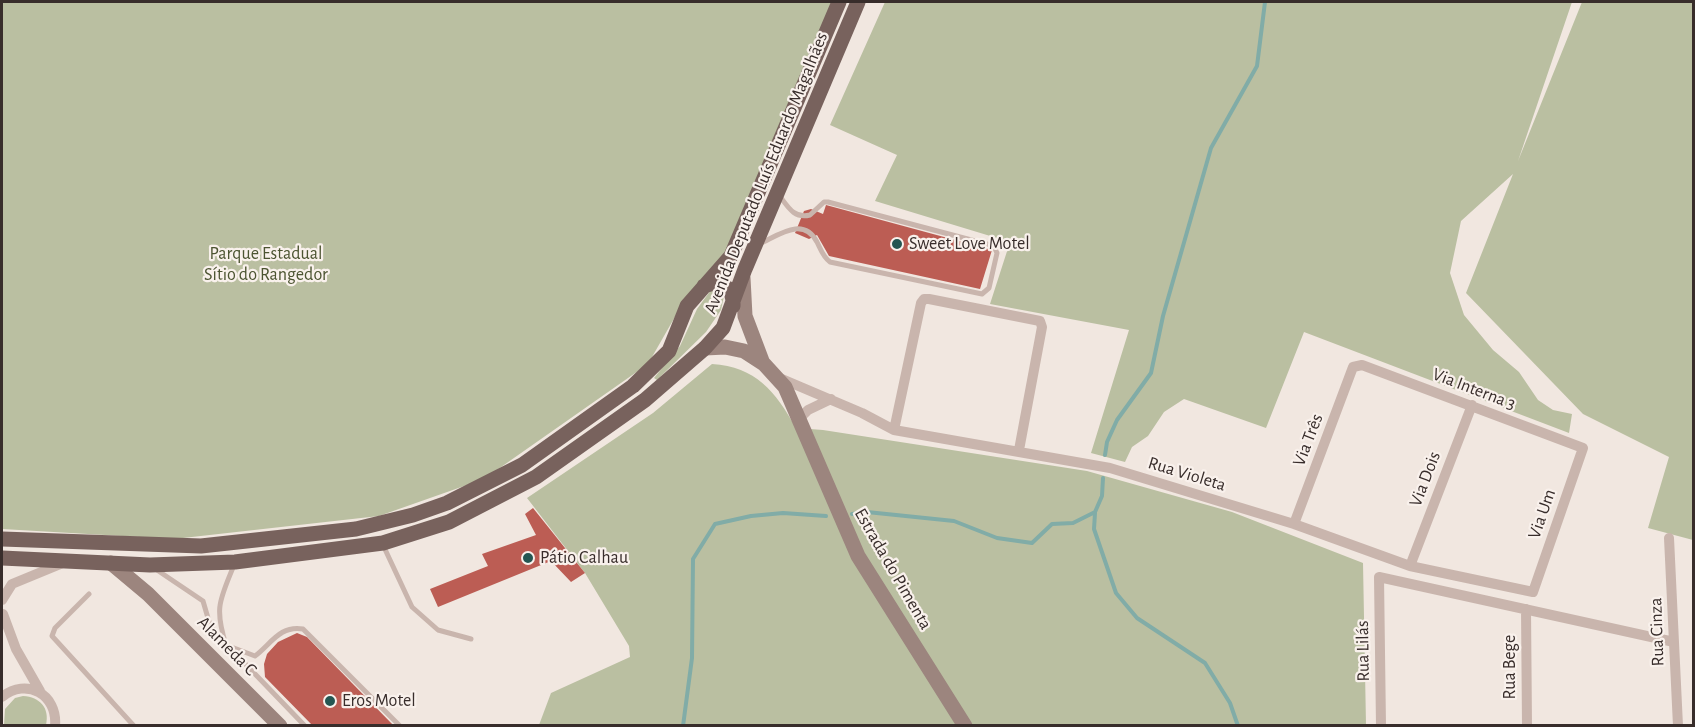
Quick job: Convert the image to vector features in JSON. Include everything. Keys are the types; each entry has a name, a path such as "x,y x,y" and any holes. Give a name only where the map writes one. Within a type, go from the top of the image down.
{"main road":[{"name":"Avenida Deputado Luís Eduardo Magalhães","path":"2,539 201,546 356,529 413,515 447,503 522,465 633,386 664,359 674,342 687,306 731,256 839,2"},
{"name":"Avenida Deputado Luís Eduardo Magalhães","path":"2,558 150,565 235,562 382,543 449,522 520,488 645,400 720,333 732,309 755,246 858,2"},
{"name":"Estrada do Pimenta","path":"743,277 745,316 764,364"},
{"path":"704,286 716,282 727,286 732,292 732,309"},
{"name":"Estrada do Pimenta","path":"705,348 737,348 764,364 777,376 792,399 836,510 858,556 965,726"},
{"name":"Alameda C","path":"111,563 148,594 279,726"},
{"path":"148,594 141,579 144,570 150,565"}],"street":[{"path":"894,430 921,303 924,298 929,298 1040,321 1042,327 1019,450"},
{"name":"Via Interna 3","path":"1353,367 1362,365 1583,448"},
{"name":"Via Três","path":"1294,524 1353,367"},
{"name":"Rua Violeta","path":"777,376 800,389 831,399 894,430 1019,450 1110,468 1294,524 1410,566 1533,592"},
{"path":"800,418 808,410 831,399"},
{"name":"Via Dois","path":"1410,566 1472,405"},
{"name":"Via Um","path":"1533,592 1583,448"},
{"name":"Rua Cinza","path":"1670,538 1678,726"},
{"path":"64,726 55,721 53,706 40,691 16,649 2,606 8,588 18,580 68,561"},
{"name":"Rua Lilás","path":"1381,726 1379,577 1526,609"},
{"path":"1526,609 1674,642"},
{"name":"Rua Bege","path":"1526,609 1527,726"},
{"path":"2,697 19,688 40,691"}],"lane":[{"path":"755,246 793,228 802,228 809,231 830,262 982,294 989,288 997,253 994,246 828,202 824,202 810,215 799,216 793,213 777,193"},
{"path":"382,543 412,607 438,630 471,639"},
{"path":"226,645 218,620 218,609 235,562"},
{"path":"150,565 203,600 210,625 226,645 305,726"},
{"path":"89,594 55,628 52,636 134,726"},
{"path":"226,645 255,656 274,637 286,630 303,630 400,726"}],"green space":[{"name":"Parque Estadual Sítio do Rangedor","path":"2,2 834,2 726,253 676,315 648,364 484,479 379,516 174,539 2,529"},
{"path":"885,2 1572,2 1518,161 1582,2 1693,2 1693,540 1648,528 1669,457 1583,414 1466,293 1513,174 1461,221 1450,273 1464,315 1493,350 1519,372 1538,400 1553,410 1572,414 1569,433 1304,332 1266,428 1184,399 1164,412 1148,436 1132,447 1125,462 1091,453 1129,330 990,304 1010,242 875,201 897,155 830,125"},
{"path":"711,290 724,296 721,310 706,332 657,380 654,378 680,346 697,309"},
{"path":"712,364 741,370 763,383 772,392 796,428 823,430 1087,471 1232,512 1363,563 1366,725 539,725 551,693 630,657 629,646 585,573 527,498 653,413"},
{"path":"23,696 42,704 46,713 46,725 4,725 5,709 15,698"}],"building":[{"name":"Sweet Love Motel","path":"826,205 992,250 980,289 829,256 817,235 809,239 795,233 804,211 811,209 823,214"},
{"name":"Pátio Calhau","path":"533,508 585,573 571,582 551,561 438,607 430,589 488,566 482,554 536,535 525,514"},
{"name":"Eros Motel","path":"297,633 307,637 394,726 313,726 265,677 264,664 267,654 278,642"}],"waterway":[{"path":"1105,455 1107,442 1117,420 1151,373 1163,316 1211,148 1257,66 1265,2"},
{"path":"852,514 867,512 954,521 997,538 1032,543 1052,524 1073,523 1095,512 1102,496 1103,478"},
{"path":"683,726 692,658 693,559 715,524 751,516 783,513 826,516"},
{"path":"1095,513 1094,529 1116,593 1137,618 1205,663 1230,703 1238,726"}],"place":[{"name":"Sweet Love Motel","path":"897,244"},
{"name":"Pátio Calhau","path":"528,558"},
{"name":"Eros Motel","path":"330,701"}]}
